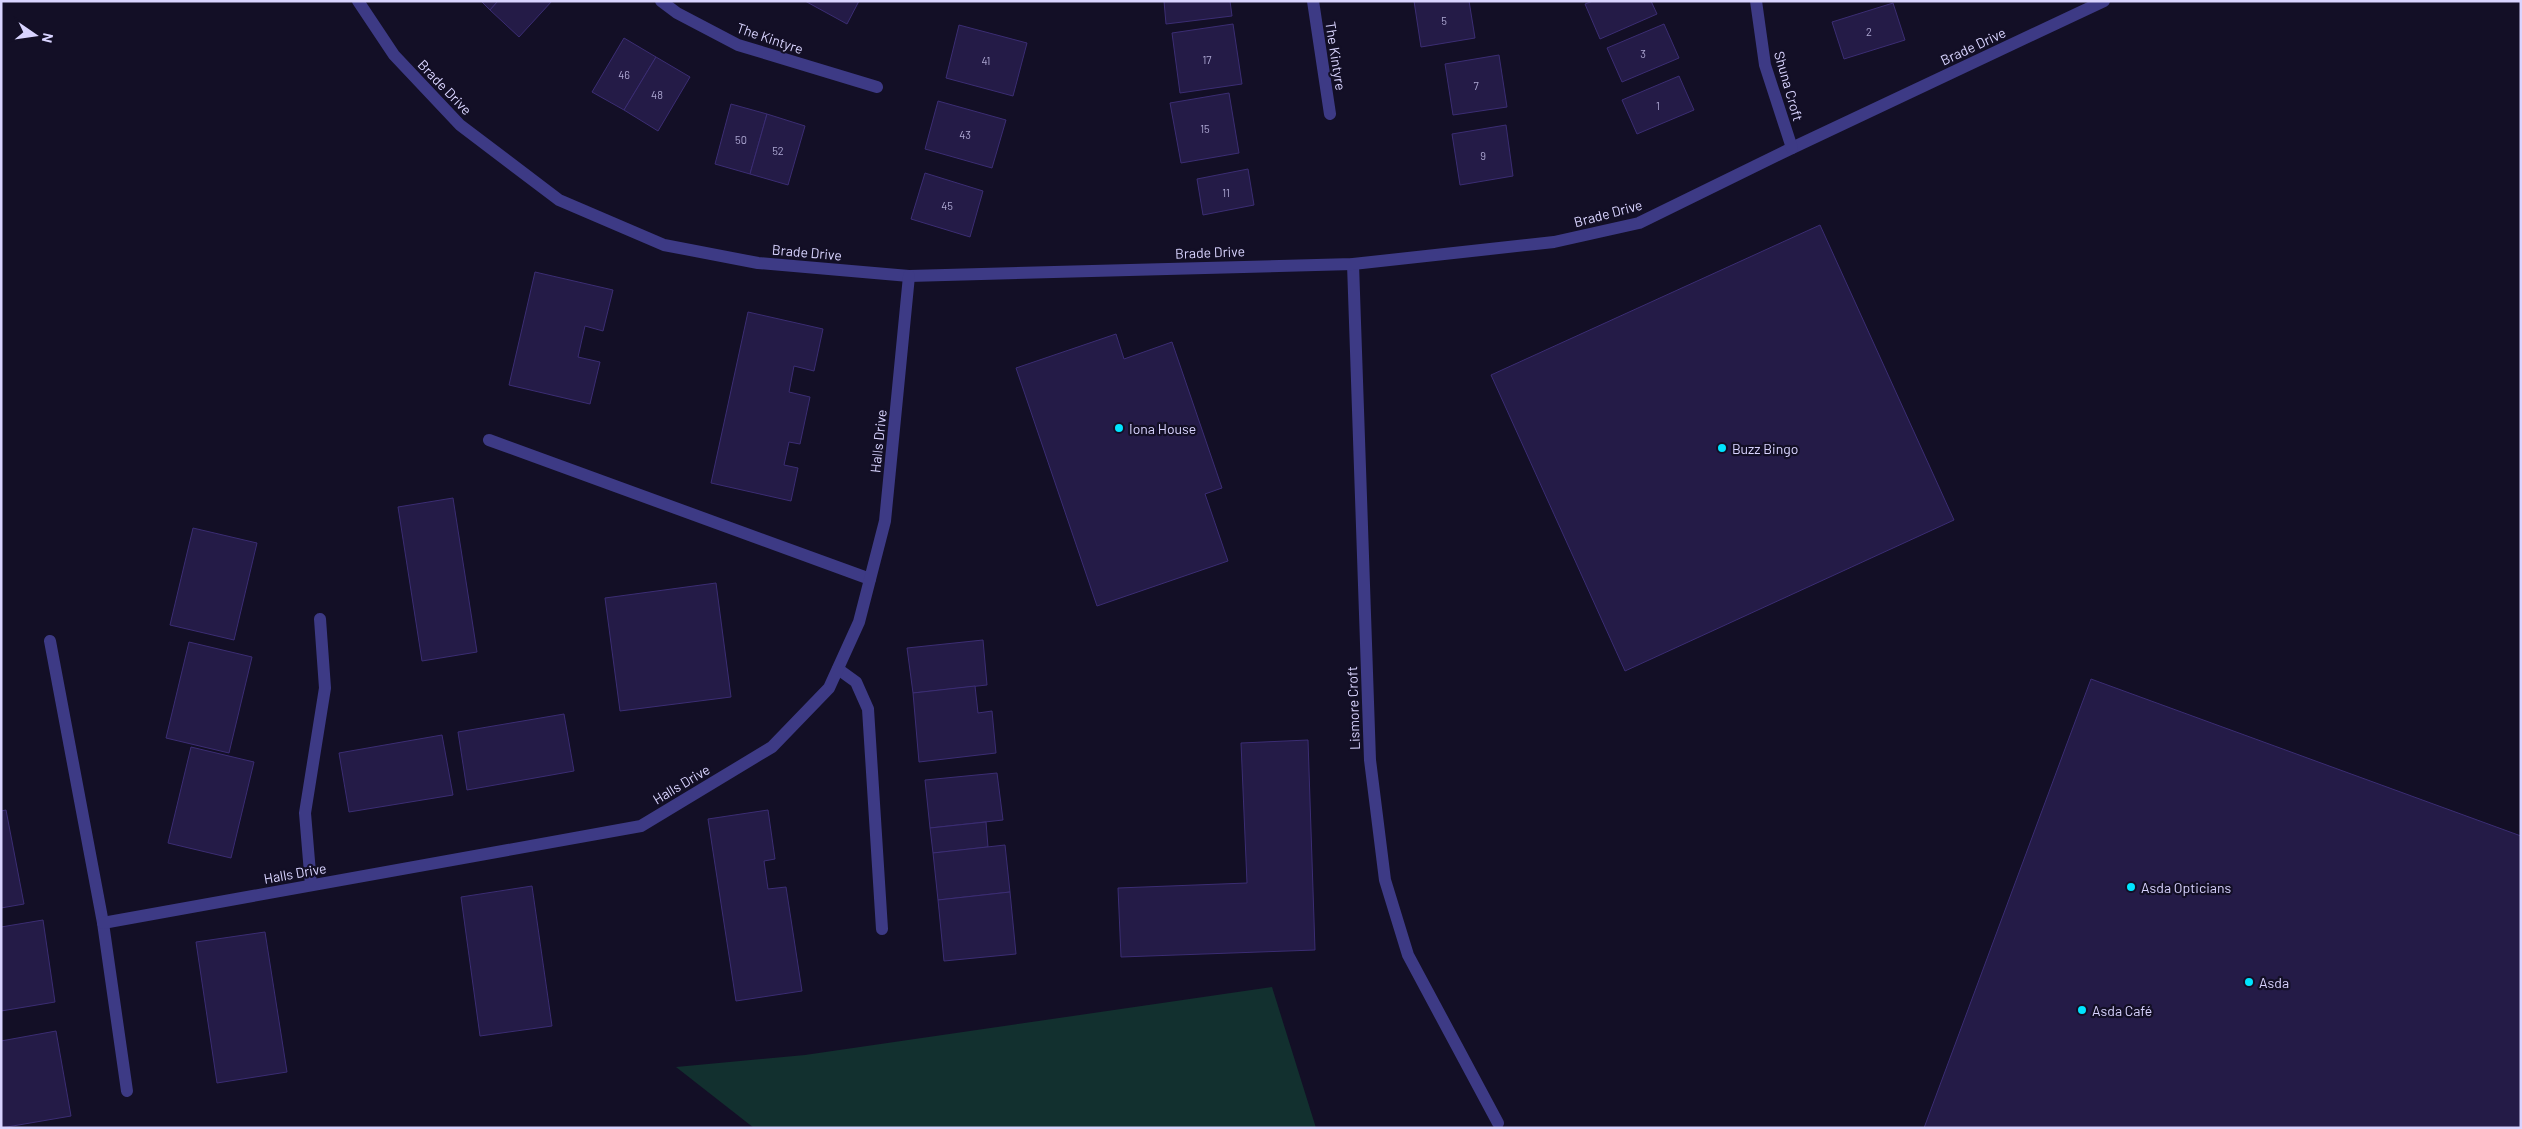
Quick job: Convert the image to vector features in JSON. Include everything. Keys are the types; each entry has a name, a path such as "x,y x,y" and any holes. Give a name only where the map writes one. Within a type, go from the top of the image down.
{"street":[{"name":"Brade Drive","path":"358,1 394,55 460,125 559,200 664,245 758,263 909,276 1353,264 1554,242 1639,223 1792,148 2104,1"},
{"name":"The Kintyre","path":"661,1 677,13 738,45 877,87"},
{"name":"The Kintyre","path":"1313,1 1330,114"},
{"name":"Shuna Croft","path":"1756,1 1765,65 1792,148"},
{"name":"Lismore Croft","path":"1353,264 1370,760 1385,880 1408,954 1498,1123"},
{"name":"Halls Drive","path":"103,923 641,826 772,747 829,688 859,622 885,521 909,276"},
{"path":"488,440 870,579"},
{"path":"311,885 305,813 325,688 320,619"},
{"path":"50,641 103,923 127,1090"},
{"path":"838,669 856,682 868,709 882,929"}],"green space":[{"path":"1272,987 1316,1128 754,1128 676,1067 805,1055"}],"building":[{"path":"481,1 498,1 490,10"},
{"path":"498,1 552,1 519,37 490,10"},
{"path":"805,1 859,1 847,24"},
{"path":"1164,1 1230,1 1232,16 1166,24"},
{"path":"1414,1 1469,1 1475,38 1421,47"},
{"path":"1593,1 1651,1 1657,14 1600,39 1585,4"},
{"path":"1893,3 1905,40 1844,59 1832,22"},
{"path":"1233,24 1242,84 1180,93 1172,33"},
{"path":"1664,24 1679,58 1622,82 1607,48"},
{"path":"959,25 1027,43 1013,96 946,78"},
{"path":"624,38 656,57 624,110 592,92"},
{"path":"1499,55 1507,107 1453,115 1445,64"},
{"path":"656,57 690,77 658,131 624,110"},
{"path":"1679,76 1694,110 1637,134 1622,100"},
{"path":"1229,93 1239,153 1181,163 1170,103"},
{"path":"938,101 1006,120 992,168 925,149"},
{"path":"731,104 767,114 750,174 715,164"},
{"path":"767,114 805,126 788,185 750,174"},
{"path":"1506,125 1513,176 1460,185 1452,134"},
{"path":"1248,169 1254,205 1203,215 1197,179"},
{"path":"925,173 983,191 970,237 911,219"},
{"name":"Buzz Bingo","path":"1820,225 1954,520 1625,671 1491,375"},
{"path":"535,272 613,290 603,331 585,326 578,357 600,362 590,404 509,385"},
{"path":"748,312 823,329 814,371 794,366 789,392 810,397 800,444 789,442 784,465 798,468 791,501 711,483"},
{"name":"Iona House","path":"1116,334 1124,359 1172,342 1222,488 1205,494 1228,561 1097,606 1016,368"},
{"path":"453,498 477,652 422,661 398,507"},
{"path":"193,528 257,543 234,640 170,625"},
{"path":"716,583 731,697 620,711 605,598"},
{"path":"983,640 987,685 913,693 907,648"},
{"path":"189,642 252,657 229,753 166,738"},
{"name":"Asda","path":"2091,679 2521,836 2521,1128 1924,1128"},
{"path":"975,686 978,713 992,711 996,753 919,762 913,693"},
{"path":"564,714 574,771 467,790 458,732"},
{"path":"442,735 453,795 349,812 339,753"},
{"path":"1308,740 1315,950 1121,957 1118,888 1247,883 1241,743"},
{"path":"191,747 254,762 231,858 168,843"},
{"path":"997,773 1003,820 930,828 925,780"},
{"path":"6,810 24,904 1,908 1,811"},
{"path":"768,810 775,859 764,861 768,889 786,887 802,991 736,1001 708,819"},
{"path":"986,822 988,847 933,853 930,828"},
{"path":"1005,845 1010,892 938,900 933,853"},
{"path":"532,886 552,1026 480,1036 461,897"},
{"path":"1010,892 1016,954 944,961 938,900"},
{"path":"43,920 55,1002 1,1011 1,927"},
{"path":"265,932 287,1072 217,1083 196,942"},
{"path":"56,1031 71,1116 1,1128 1,1041"}],"place":[{"name":"Iona House","path":"1119,428"},
{"name":"Buzz Bingo","path":"1722,448"},
{"name":"Asda Opticians","path":"2131,887"},
{"name":"Asda","path":"2249,982"},
{"name":"Asda Café","path":"2082,1010"}]}
